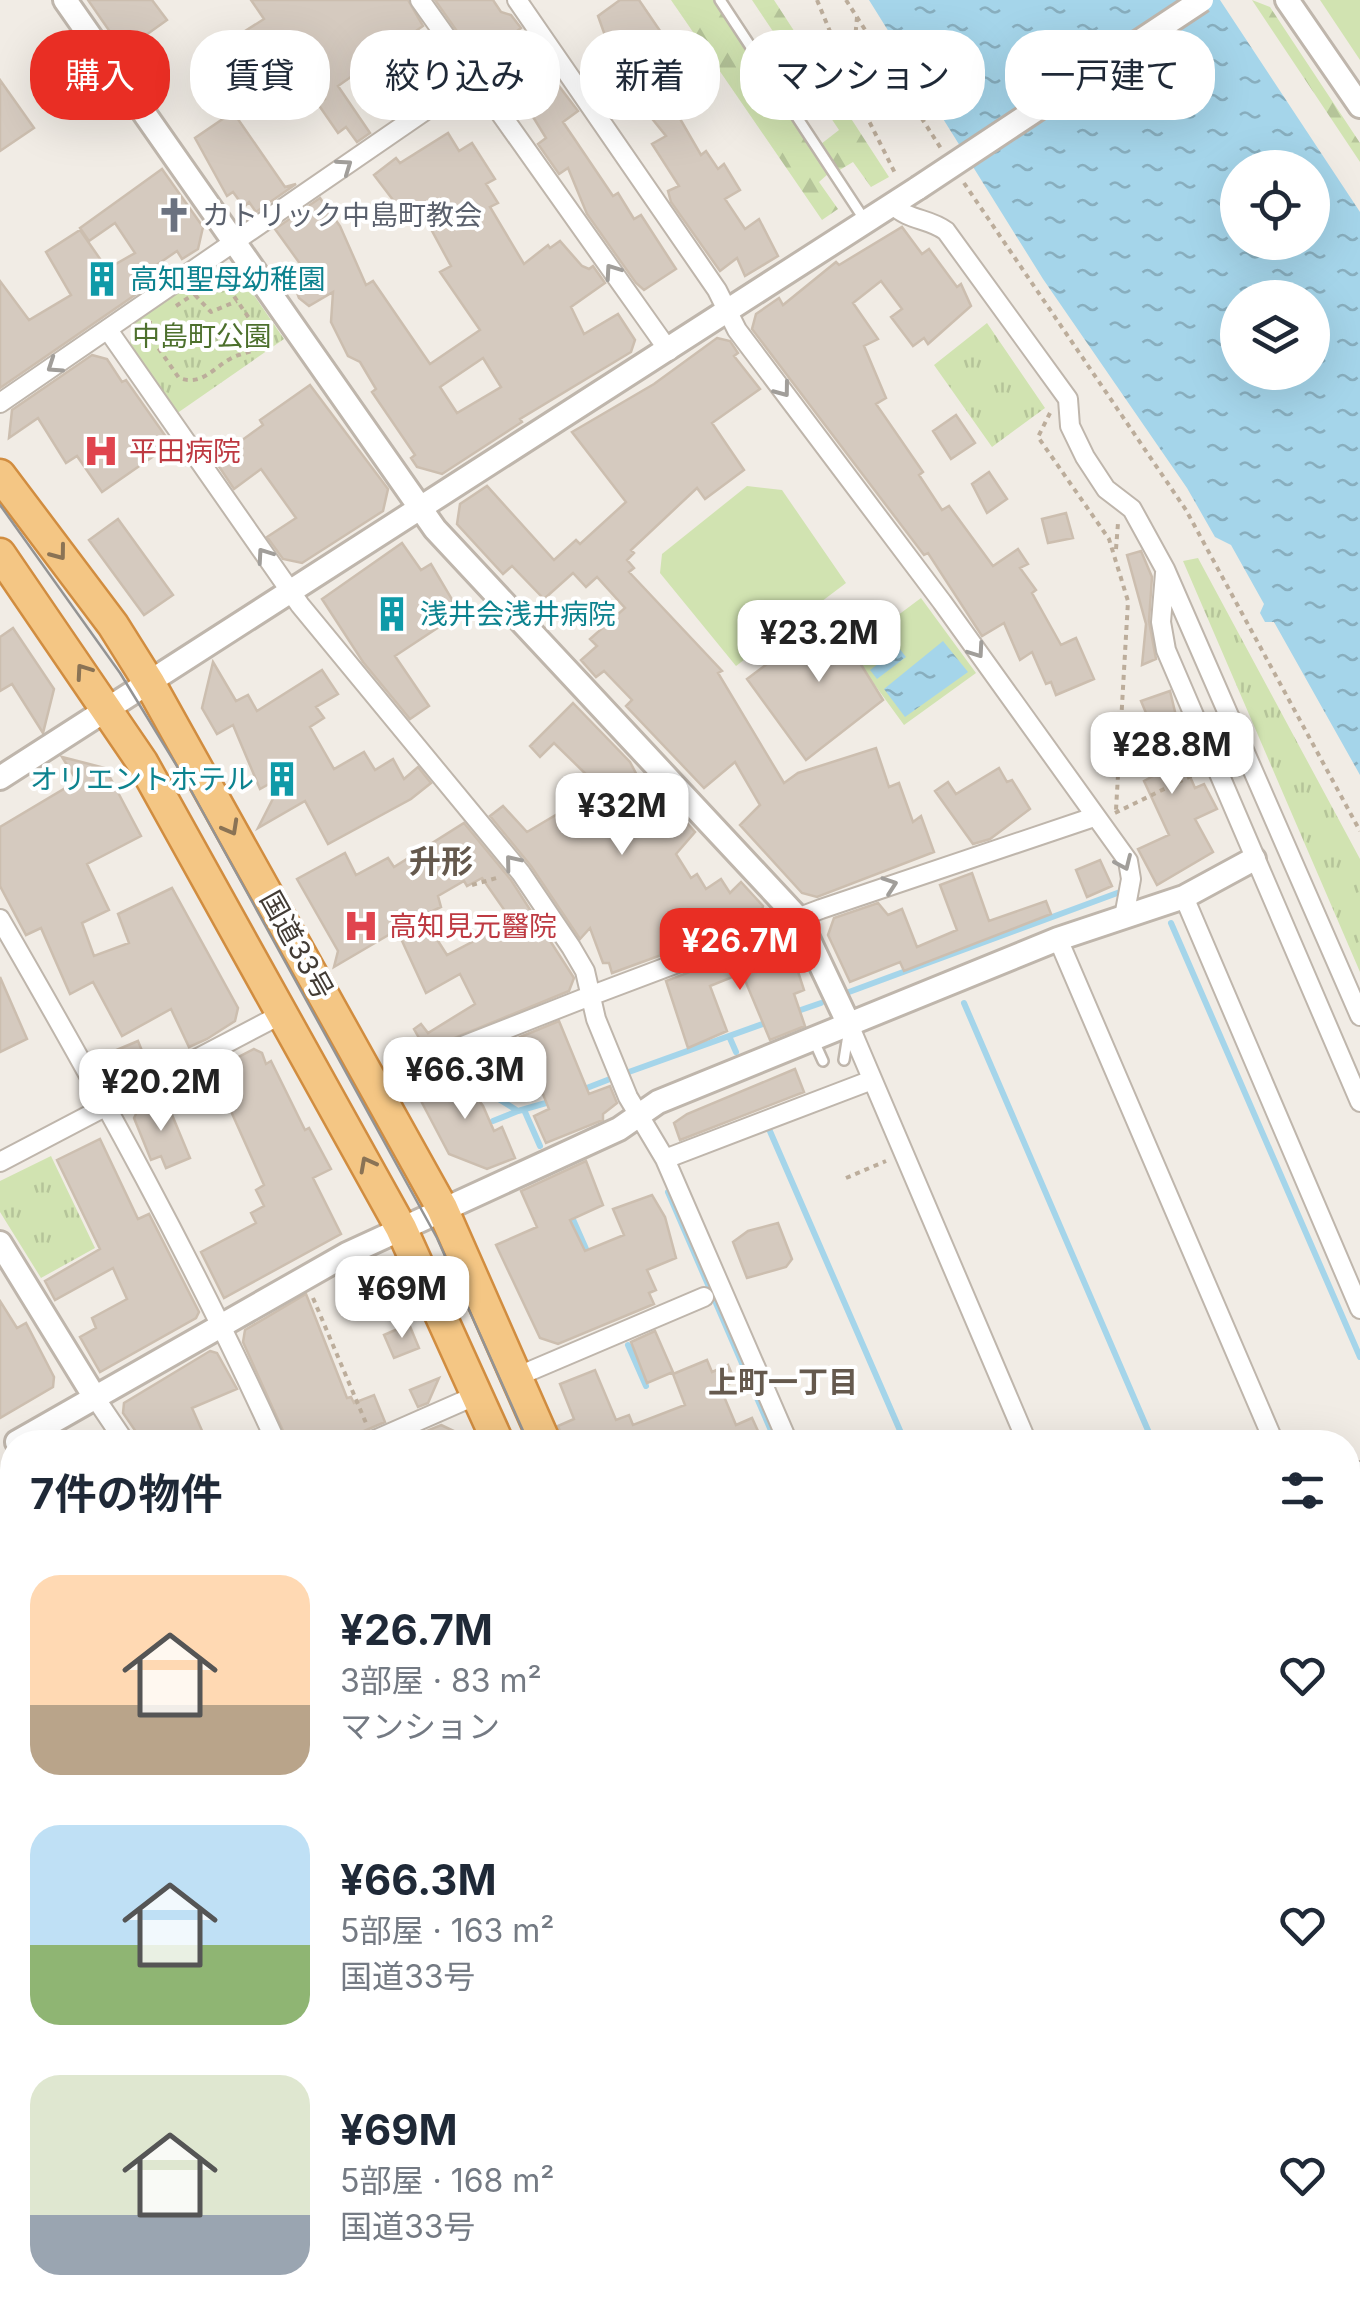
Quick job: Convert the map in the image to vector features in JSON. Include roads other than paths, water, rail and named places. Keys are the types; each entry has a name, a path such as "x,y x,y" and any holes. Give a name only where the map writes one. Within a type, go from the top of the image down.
{"highway":[{"name":"国道33号","path":"0,475 113,626 150,684 442,1208 540,1430"},
{"name":"国道33号","path":"0,554 110,710 282,1014 401,1228 493,1430"}],"street":[{"path":"65,0 435,529 798,919 850,1027 1022,1430"},
{"path":"420,0 441,30"},
{"path":"517,0 738,330 942,602 1130,869 1124,916"},
{"path":"0,778 668,351 866,222 904,192 1202,0"},
{"path":"1287,0 1360,106"},
{"path":"0,403 412,120"},
{"path":"504,120 668,351"},
{"path":"904,192 903,215 936,224 946,232 1066,396 1070,426 1086,457 1119,501 1132,509 1165,569 1360,1016"},
{"path":"108,330 291,592 518,870 578,959 618,1072 665,1159 736,1311 783,1430"},
{"path":"1165,569 1162,622 1166,650 1360,1102"},
{"path":"378,1091 450,1050 590,996 1071,821 1094,816"},
{"path":"38,1430 221,1323 442,1208 619,1130 658,1102 818,1051 850,1027 1058,939 1184,898 1254,859"},
{"path":"1184,898 1360,1308"},
{"path":"0,919 108,1106 221,1323 270,1430"},
{"path":"1058,939 1269,1430"},
{"path":"0,1162 282,1014"},
{"path":"665,1159 872,1080"},
{"path":"0,1243 118,1430"},
{"path":"516,1377 604,1347 677,1316 704,1297"},
{"path":"399,1430 477,1395"}],"lane":[{"path":"720,0 866,222"},
{"path":"844,1060 850,1027"}],"water":[{"path":"869,0 1220,0 1319,150 1220,150 1220,260 1330,260 1330,167 1360,212 1360,775 1274,622 1265,622 1260,613 1264,604 1231,545 1215,537 1187,488 1043,279 944,120 985,120 985,30 888,30"},
{"path":"943,641 968,672 905,717 884,689"},
{"path":"899,648 906,657 877,679 870,670"}],"waterway":[{"path":"849,992 1120,892"},
{"path":"1171,923 1360,1357"},
{"path":"792,1013 821,1003"},
{"path":"964,1003 1148,1430"},
{"path":"626,1073 771,1021"},
{"path":"729,1036 736,1052"},
{"path":"457,1058 484,1090 518,1111 553,1101"},
{"path":"579,1091 610,1079"},
{"path":"493,1121 518,1111"},
{"path":"525,1112 540,1146"},
{"path":"769,1129 900,1430"},
{"path":"668,1192 771,1430"},
{"path":"571,1215 590,1258"},
{"path":"628,1345 646,1386"}],"tram line":[{"path":"0,505 120,673 183,776 437,1238 523,1430"}],"place":[{"name":"カトリック中島町教会","path":"174,215"},
{"name":"高知聖母幼稚園","path":"102,279"},
{"name":"平田病院","path":"101,451"},
{"name":"浅井会浅井病院","path":"392,614"},
{"name":"オリエントホテル","path":"282,779"},
{"name":"高知見元醫院","path":"361,926"}],"district":[{"name":"升形","path":"441,862"},
{"name":"上町一丁目","path":"783,1383"}],"park label":[{"name":"中島町公園","path":"202,336"}]}
